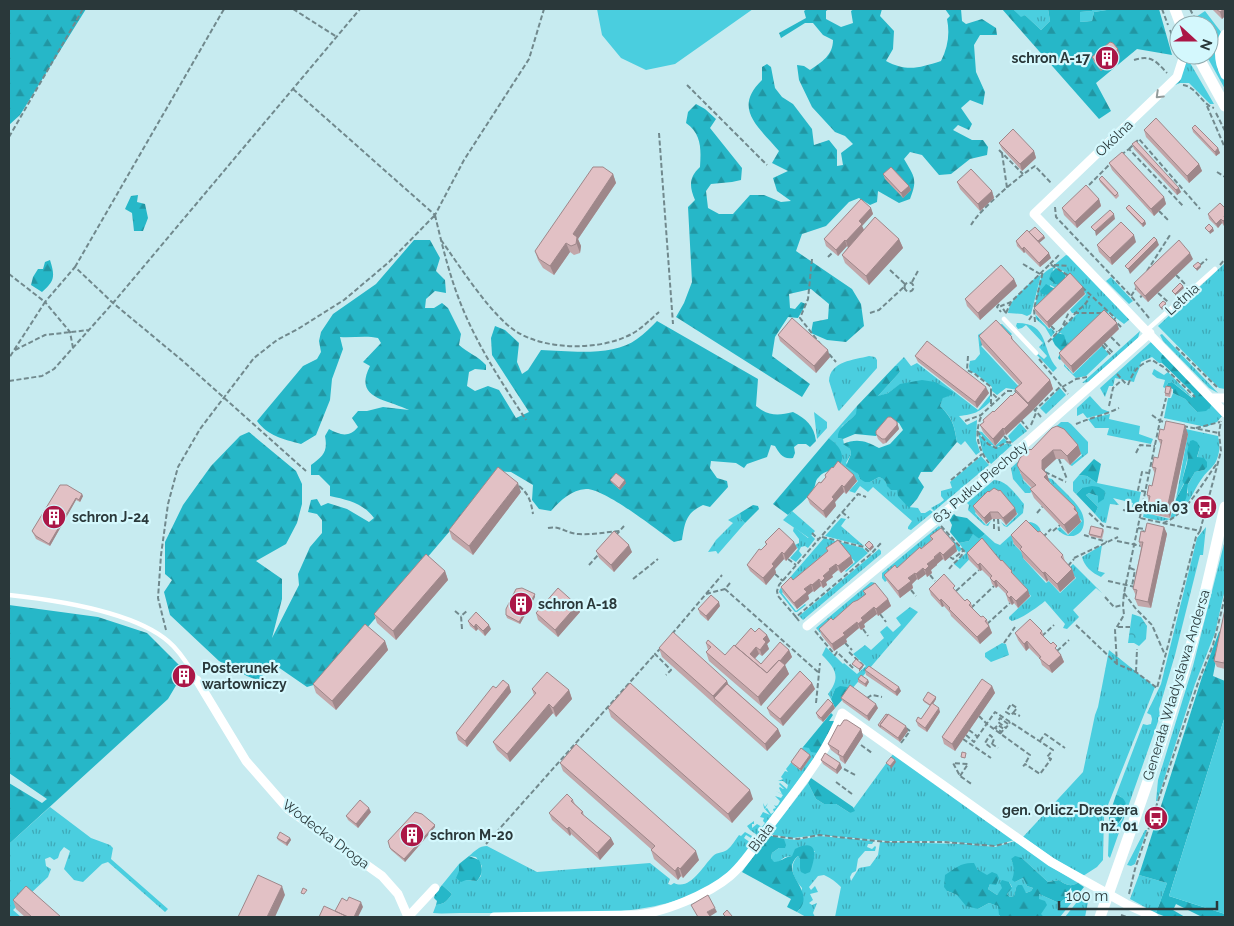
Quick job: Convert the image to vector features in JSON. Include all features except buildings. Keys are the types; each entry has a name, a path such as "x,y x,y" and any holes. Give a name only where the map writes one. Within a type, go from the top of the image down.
{"main road":[{"path":"1202,65 1221,106"},
{"name":"Generała Władysława Andersa","path":"1100,917 1179,685 1198,621 1225,507"}],"street":[{"path":"1225,34 1219,59 1225,75"},
{"name":"Okólna","path":"1068,247 1034,214 1176,84 1182,65"},
{"path":"1068,247 1150,329 1225,414"},
{"name":"63. Pułku Piechoty","path":"808,625 997,469 1150,329"},
{"path":"1212,398 1225,398"},
{"name":"Wodecka Droga","path":"197,680 246,761 288,809 382,876 398,894 409,917"},
{"name":"Biała","path":"494,917 640,916 667,909 700,894 724,880 740,865 812,767 834,732 842,713 896,751"},
{"path":"896,751 1051,862 1126,904 1154,917"},
{"path":"409,917 435,888"}],"lane":[{"name":"Letnia","path":"1150,329 1216,269"},
{"path":"1004,319 1036,354"},
{"name":"Wodecka Droga","path":"9,595 65,603 116,615 141,624 170,643 178,651 197,680"}],"path":[{"path":"9,138 83,9"},
{"path":"9,358 45,302 75,267 224,9"},
{"path":"293,9 337,37"},
{"path":"9,382 42,376 54,369 113,303 360,9"},
{"path":"170,643 158,598 161,555 168,504 178,468 200,429 254,358 277,340 344,300 388,262 435,215 464,160 529,59 544,9"},
{"path":"1162,9 1175,42 1181,68"},
{"path":"1134,60 1146,57 1153,59 1176,84 1192,88 1207,106 1225,148"},
{"path":"687,84 767,165"},
{"path":"293,89 435,215 448,269 465,315 498,376 526,420"},
{"path":"1207,106 1221,106 1225,131"},
{"path":"659,133 673,324"},
{"path":"1122,155 1139,139 1200,209"},
{"path":"1129,149 1183,206"},
{"path":"999,150 1023,174"},
{"path":"1002,153 1007,188"},
{"path":"1089,186 1114,161"},
{"path":"971,225 996,198 1035,166 1059,191"},
{"path":"1216,172 1225,177"},
{"path":"991,192 996,198"},
{"path":"1057,204 1056,216 1131,296 1150,329"},
{"path":"1159,211 1168,220"},
{"path":"1065,226 1071,222"},
{"path":"1146,273 1170,235"},
{"path":"441,240 494,311 516,332 537,341 572,346 588,346 611,342 635,332 659,312"},
{"path":"1006,313 1011,302 1068,247"},
{"path":"828,257 833,252"},
{"path":"812,259 808,299 801,319 836,362"},
{"path":"1200,266 1207,259"},
{"path":"1023,264 1040,274"},
{"path":"1050,264 1075,280"},
{"path":"75,267 113,303 184,362 306,471"},
{"path":"890,270 905,285 907,290 911,290 913,286 911,283 919,269"},
{"path":"1029,320 1034,310 1043,271"},
{"path":"9,274 45,302 70,332 73,348"},
{"path":"1176,275 1191,291"},
{"path":"1131,296 1141,280"},
{"path":"870,313 879,310 905,285 911,283"},
{"path":"1081,286 1111,314 1122,328"},
{"path":"1158,292 1173,308"},
{"path":"1048,342 1088,301 1088,294"},
{"path":"1001,306 1011,302"},
{"path":"998,303 1010,319"},
{"path":"1034,310 1035,322"},
{"path":"1063,327 1068,312 1073,315 1085,312 1111,314"},
{"path":"1051,326 1057,332"},
{"path":"14,350 45,335 89,330"},
{"path":"1111,337 1120,347"},
{"path":"1103,344 1112,354"},
{"path":"1036,354 1069,395"},
{"path":"964,374 967,370 968,356"},
{"path":"1115,372 1127,384 1138,366 1152,360 1165,368 1185,389 1197,398"},
{"path":"967,370 991,387 991,406"},
{"path":"1034,410 1061,386 1076,379 1087,377"},
{"path":"1109,406 1113,388 1122,380"},
{"path":"965,421 981,416 1007,391 1020,392"},
{"path":"991,392 998,399"},
{"path":"1117,664 1116,630 1124,615 1124,593 1166,398"},
{"path":"1076,424 1091,417 1102,416 1119,408"},
{"path":"1034,410 1043,419"},
{"path":"1020,420 1030,430 1036,413 1034,410"},
{"path":"1076,625 1117,664 1136,672 1157,688 1196,538 1200,531 1219,460 1221,451 1220,422 1225,414"},
{"path":"1152,415 1160,421 1166,422"},
{"path":"981,416 977,438 982,454 991,466 997,469"},
{"path":"1194,428 1220,422"},
{"path":"1175,424 1219,433"},
{"path":"977,431 993,447 999,447 1007,442 1013,444 1004,436"},
{"path":"1136,453 1140,445 1161,446"},
{"path":"1221,451 1225,452"},
{"path":"951,480 982,454"},
{"path":"1153,456 1158,458"},
{"path":"1045,472 1067,481 1059,459"},
{"path":"1163,523 1172,520 1183,509 1219,460"},
{"path":"1146,492 1138,490 1142,472 1155,474"},
{"path":"514,482 526,492 533,514"},
{"path":"1147,484 1152,485"},
{"path":"854,669 837,652 835,654 808,625 796,617 777,593 778,587 858,494 866,497"},
{"path":"1144,501 1149,502"},
{"path":"1037,513 1043,506"},
{"path":"1123,510 1141,514"},
{"path":"842,512 849,518"},
{"path":"1089,513 1103,526 1119,529"},
{"path":"1140,518 1200,531"},
{"path":"994,519 994,529"},
{"path":"998,519 999,531"},
{"path":"1151,524 1157,522"},
{"path":"939,524 964,550"},
{"path":"1040,540 1060,525"},
{"path":"548,528 555,526 573,534 620,530"},
{"path":"614,537 624,526"},
{"path":"1142,537 1144,529 1148,526"},
{"path":"1138,528 1144,529"},
{"path":"812,533 818,539"},
{"path":"1084,535 1107,542"},
{"path":"821,536 864,547 871,554"},
{"path":"1066,567 1074,558 1118,537"},
{"path":"1117,541 1142,546"},
{"path":"796,617 871,554 881,543"},
{"path":"950,557 953,559 964,550"},
{"path":"948,571 951,565 963,555 964,550"},
{"path":"589,565 601,551"},
{"path":"633,579 658,559"},
{"path":"788,559 796,565"},
{"path":"1130,568 1135,570 1132,586"},
{"path":"956,591 979,570"},
{"path":"843,572 846,575"},
{"path":"775,574 783,581"},
{"path":"667,640 722,575"},
{"path":"930,575 935,581"},
{"path":"1108,581 1137,587"},
{"path":"705,595 726,589 730,583"},
{"path":"972,608 994,586"},
{"path":"825,587 828,590"},
{"path":"726,589 819,673"},
{"path":"911,590 916,596"},
{"path":"1124,593 1130,603 1152,625 1165,655"},
{"path":"1105,597 1114,607 1123,605"},
{"path":"1127,917 1121,916 1135,869 1199,680 1213,645 1225,597"},
{"path":"808,600 811,604"},
{"path":"987,624 1010,603"},
{"path":"461,616 468,610"},
{"path":"455,611 461,616 462,629"},
{"path":"880,614 886,622"},
{"path":"1042,636 1054,624"},
{"path":"1004,643 1015,627"},
{"path":"1118,627 1130,627"},
{"path":"863,629 868,636"},
{"path":"1057,651 1069,640"},
{"path":"845,643 865,667"},
{"path":"486,844 661,647"},
{"path":"1136,672 1137,649"},
{"path":"655,654 671,670 666,675"},
{"path":"816,703 820,663"},
{"path":"866,700 868,696 882,697"},
{"path":"1013,713 1017,708 1011,704 1006,712 1011,716 1013,713 1020,716"},
{"path":"966,735 974,742 996,712 1009,723"},
{"path":"979,716 987,724 1000,732"},
{"path":"1000,732 1004,729 998,722 1000,718 1053,750 1047,757 1051,759 1041,775 1025,764"},
{"path":"1001,725 1006,728 1009,723"},
{"path":"1001,725 995,728 1030,755 1022,768"},
{"path":"904,726 910,731"},
{"path":"896,751 913,727"},
{"path":"969,730 978,737"},
{"path":"1040,741 1046,734 1065,748"},
{"path":"963,739 991,758"},
{"path":"992,744 998,748"},
{"path":"861,745 872,753"},
{"path":"960,776 968,764 953,763 960,776 973,785"},
{"path":"844,769 857,776"},
{"path":"836,782 852,794"},
{"path":"764,833 792,839 819,835 887,842 944,842 995,846 1018,839"}],"green space":[{"path":"9,9 86,9 20,115 9,125"},
{"path":"597,9 753,9 675,64 646,70 621,58 602,35"},
{"path":"807,9 829,9 826,11 826,19 841,27 853,23 851,11 854,9 882,9 880,16 894,31 893,49 886,61 907,68 941,61 947,46 947,19 950,16 945,9 961,9 962,21 966,24 982,19 996,28 997,35 980,35 974,45 976,72 985,92 983,105 970,100 961,108 972,124 969,130 958,125 953,130 972,140 983,140 988,147 987,155 970,159 951,174 939,175 922,155 910,152 904,159 914,178 914,187 910,199 899,203 878,191 877,202 870,205 859,198 849,202 826,226 802,234 796,251 852,289 861,304 864,326 846,342 827,340 811,333 813,322 828,319 829,304 811,289 789,294 790,308 795,309 801,302 806,304 798,318 788,317 775,337 772,356 810,384 802,397 676,317 692,282 688,207 695,200 691,182 694,174 700,167 700,154 698,137 686,123 688,112 696,104 716,119 710,128 742,168 741,180 711,184 706,191 708,208 719,214 733,214 750,195 764,195 781,202 791,201 777,191 773,178 788,171 772,163 779,151 757,126 749,109 749,100 753,90 762,80 762,67 767,64 771,67 775,88 782,97 793,104 812,129 814,145 829,140 837,150 837,166 843,165 841,153 853,144 845,136 835,132 812,107 799,80 797,65 804,66 810,70 823,61 831,50 833,40 823,35 813,23 805,23 781,38 779,33 806,18 804,11"},
{"path":"1002,9 1013,9 1021,17 1025,15 1041,30 1050,21 1048,9 1092,9 1092,11 1080,12 1080,22 1092,21 1094,12 1113,9 1159,9 1169,44 1169,54 1137,49 1096,83 1111,111 1099,119"},
{"path":"1013,9 1048,9 1050,21 1041,30 1025,15 1021,18"},
{"path":"1092,9 1113,9 1094,12 1092,21 1080,22 1080,12 1092,11"},
{"path":"1205,11 1208,15 1199,15"},
{"path":"1184,65 1191,65 1214,104 1210,104 1189,83 1180,83 1173,86"},
{"path":"1212,65 1218,65 1225,82 1225,89"},
{"path":"138,195 137,202 145,204 148,218 143,231 134,231 132,213 125,209 131,196"},
{"path":"414,240 430,240 440,258 436,271 445,280 446,293 435,291 426,299 425,308 434,308 442,303 448,308 461,334 459,345 486,365 486,370 475,369 469,372 467,386 475,391 488,386 499,390 516,418 529,412 492,355 491,338 495,326 505,330 519,343 517,362 522,374 528,370 541,350 591,352 616,348 627,345 637,339 657,321 758,379 756,406 765,412 773,414 793,412 805,420 811,427 816,441 810,447 806,444 798,444 794,447 795,453 793,458 787,458 775,446 771,445 767,457 747,464 744,468 736,463 711,461 710,468 717,478 727,481 728,487 710,507 703,505 693,511 685,523 682,540 674,542 617,502 594,490 575,491 551,511 539,509 532,500 533,485 511,472 497,471 467,511 320,683 307,687 278,667 264,673 259,681 219,661 170,615 164,592 172,580 165,574 165,542 183,505 211,466 240,436 249,432 296,471 302,484 302,504 297,523 286,544 256,561 282,579 282,599 272,638 299,585 298,574 310,547 322,533 322,520 317,514 308,512 311,500 317,499 321,506 328,503 347,509 369,522 374,518 360,506 330,496 330,486 319,475 311,475 311,465 324,453 326,446 325,436 329,429 337,433 348,434 358,427 352,418 358,411 383,407 409,410 383,400 369,392 366,385 366,377 370,366 363,362 381,343 378,338 340,337 343,349 332,379 330,400 316,435 301,444 271,434 257,421 303,366 317,359 321,352 319,341 321,332 333,314 376,284"},
{"path":"1066,255 1070,256 1130,319 1124,324 1108,312 1114,318 1072,348 1067,344 1061,333 1058,333 1078,313 1072,313 1070,310 1086,294 1072,280 1066,277 1066,273 1054,265"},
{"path":"50,260 53,278 42,292 31,285 33,277 38,269 43,269 45,262"},
{"path":"1225,263 1225,389 1219,388 1158,326"},
{"path":"1054,267 1056,268 1053,269 1052,282 1059,285 1056,288 1050,285 1049,294 1055,296 1036,314 1041,280 1049,269"},
{"path":"1056,268 1066,274 1064,283 1067,285 1055,296 1042,294 1040,291 1046,284 1053,288 1058,287 1057,284 1049,279 1051,273"},
{"path":"1041,275 1031,314 1027,316 1008,313 1015,298 1036,277"},
{"path":"1111,277 1133,301 1129,304 1106,281"},
{"path":"1036,315 1049,329 1051,328 1055,332 1051,337 1045,327 1036,319"},
{"path":"1017,323 1028,324 1040,332 1052,361 1057,368 1053,372 1037,355 1044,359 1047,356 1039,347 1043,343 1026,325 1018,329"},
{"path":"1002,324 1012,334 1009,337 1000,328 981,346 1023,391 1006,388 997,395 992,391 992,387 975,373 970,372 969,366 970,361 975,360 980,354 978,335 990,327"},
{"path":"1140,331 1138,338 1088,382 1082,383"},
{"path":"1058,333 1064,335 1067,344 1072,348 1060,360 1058,358 1061,351 1052,339"},
{"path":"1162,334 1218,393 1209,388 1163,341 1160,335"},
{"path":"1151,342 1165,355 1162,363 1159,363 1152,357 1141,362 1134,382 1115,378 1113,386 1109,386 1105,397 1100,388"},
{"path":"1102,346 1109,354 1086,376 1076,378 1064,366 1064,364 1073,374"},
{"path":"1162,355 1165,355 1212,405 1206,411 1197,412 1185,399 1173,393 1173,389 1166,387 1168,383 1172,382 1192,398 1194,394 1162,363"},
{"path":"869,356 875,357 877,360 877,368 839,411 829,381 830,374 838,365 844,362"},
{"path":"904,357 911,366 917,363 978,410 990,395 990,402 979,411 959,416 967,425 977,420 976,440 980,452 976,455 965,441 961,445 957,442 952,422 940,406 943,397 952,395 901,384 888,393 877,397 900,372 898,366 895,366"},
{"path":"895,366 898,366 900,372 878,396 888,393 900,384 922,380 935,382 953,392 952,395 943,398 940,406 952,422 957,442 932,472 921,472 918,478 924,487 909,508 898,496 897,490 891,490 885,481 879,477 870,482 865,482 860,479 858,474 846,466 851,454 850,449 843,444 861,441 879,448 890,444 903,430 899,423 892,420 876,436 855,434 843,439 838,438 842,427 856,414 857,406"},
{"path":"1154,369 1164,375 1168,372 1193,398 1172,382 1168,383 1165,388 1163,387 1165,380 1157,378 1152,374"},
{"path":"1060,388 1066,395 1046,414 1040,408"},
{"path":"1173,393 1185,399 1197,412 1212,405 1222,416 1217,422 1206,427 1164,418 1168,398 1171,398"},
{"path":"1090,396 1102,409 1110,412 1087,418 1083,413 1077,416 1077,408"},
{"path":"857,406 857,414 842,426 838,438 843,439 844,444 850,449 851,454 846,463 858,474 860,479 870,482 879,477 882,478 890,488 897,490 909,507 918,508 921,513 930,510 933,512 911,530 908,527 912,521 873,487 868,492 860,486 855,493 849,491 858,481 841,467 840,451 829,438"},
{"path":"814,412 827,422 827,428 817,439"},
{"path":"1110,414 1109,419 1140,426 1139,434 1153,439 1151,444 1107,435 1109,428 1095,428 1088,419"},
{"path":"1061,422 1071,424 1088,442 1088,453 1072,466 1070,465 1082,455 1076,448 1023,468 1020,473 1024,478 1023,480 1033,490 1030,493 1025,493 1013,479 1011,468"},
{"path":"1020,423 1027,431 1012,443 1008,436"},
{"path":"1167,425 1218,436 1219,445 1219,453 1215,464 1199,483 1181,511 1170,519 1176,499 1188,433 1169,429","holes":["1200,447 1197,458 1204,470 1195,472 1187,486 1188,493 1176,499 1184,483 1182,481 1188,456"]},
{"path":"978,431 982,432 995,446 1004,438 1008,442 997,447 1007,443 1012,445 991,464 983,453 978,433 988,443"},
{"path":"829,438 841,452 841,464 833,471 825,472 821,475 809,496 788,515 773,504"},
{"path":"1193,440 1200,447 1197,457 1204,458 1207,462 1207,467 1204,470 1195,472 1188,484 1187,495 1181,505 1176,502 1176,499 1184,484 1182,481 1187,463 1187,452 1190,441"},
{"path":"981,456 989,465 934,511 931,508 944,500 941,496 941,491 952,488 950,482"},
{"path":"1094,459 1101,464 1097,483 1087,476 1079,475"},
{"path":"1079,475 1087,476 1097,483 1141,492 1137,511 1135,511 1136,507 1132,507 1133,503 1113,498 1119,505 1110,504 1106,523 1102,522 1095,514 1098,507 1086,495 1089,493 1098,496 1098,502 1105,491 1082,488 1076,494 1073,491 1073,482"},
{"path":"1048,478 1052,479 1065,491 1081,511 1084,522 1081,532 1068,536 1057,529 1060,527 1068,535 1082,521 1048,486 1051,483"},
{"path":"994,480 1007,485 1024,504 1023,513 1007,527 1001,522 1006,526 1018,514 1012,508 982,507 975,513 986,525 991,521 988,526 984,525 968,510 969,505 967,503"},
{"path":"1099,487 1105,491 1104,499 1098,503 1098,496 1089,493 1086,495 1098,507 1095,514 1076,494 1082,488"},
{"path":"1146,504 1152,505 1150,514 1170,519 1160,521 1143,517"},
{"path":"753,505 758,506 759,509 745,523 741,519 740,513"},
{"path":"792,511 815,531 809,538 783,520"},
{"path":"740,513 741,519 745,523 718,554 716,551 708,552 716,540 733,523 728,520"},
{"path":"954,514 967,518 985,534 979,539 973,534 969,541 959,543 950,532 952,525 949,519"},
{"path":"841,518 846,519 841,526 864,546 825,536"},
{"path":"1030,522 1039,527 1041,531 1040,536 1029,528 1013,543 1025,556 1023,558 1046,583 1049,581 1060,593 1076,578 1068,569 1073,564 1102,593 1096,588 1073,610 1079,617 1067,629 1063,628 1065,624 1045,601 1020,618 1012,621 1009,619 1031,596 984,544 960,569 954,564 966,553 959,543 969,541 973,533 979,539 985,534 1000,545 1020,527"},
{"path":"939,526 962,549 959,552 944,534 885,582 882,578 882,573"},
{"path":"794,527 808,538 811,535 815,539 808,548 805,546 801,547 799,551 802,555 796,562 790,558 798,549 795,545 799,543 799,539 793,531"},
{"path":"1206,527 1203,555 1200,555 1175,655 1159,709 1160,716 1110,858 1108,856 1109,828 1115,827 1122,820 1126,809 1121,797 1116,795 1143,724 1151,724 1151,715 1147,713 1161,684 1197,538"},
{"path":"824,538 863,548 868,553 846,572 855,562 840,545 782,593 796,611 806,605 795,612 779,592 780,589"},
{"path":"1225,540 1225,589 1215,633 1195,684 1156,801 1158,780 1193,666"},
{"path":"1102,545 1098,571 1105,573 1101,577 1089,569 1082,557"},
{"path":"879,549 881,554 803,620 799,616"},
{"path":"871,582 875,583 879,588 822,635 816,628"},
{"path":"9,605 98,617 147,633 187,673 181,677 168,699 9,844 9,783 42,803 47,799 9,773"},
{"path":"910,607 918,612 851,690 835,689 831,699 828,694 836,678 831,665 822,655 826,647 843,664 857,674 866,666 853,654 865,645 871,650 884,638 880,632 887,626 893,632 901,625 896,618"},
{"path":"1132,614 1141,617 1147,626 1146,639 1139,646 1134,643 1128,643"},
{"path":"1222,630 1213,676 1225,681 1225,716 1169,896 1225,914 1225,917 1202,917 1176,904 1173,910 1185,917 1166,917 1156,913 1167,883 1139,875 1202,677 1219,632"},
{"path":"1002,643 1006,644 1009,655 991,662 985,657 985,653"},
{"path":"1109,650 1155,687 1104,815 1103,860 1097,867 1083,876 1023,837 1083,772"},
{"path":"840,686 851,690 835,708 831,699 835,689"},
{"path":"831,713 833,715 829,721 835,721 818,753 811,752 809,748 803,747"},
{"path":"1225,716 1225,914 1169,896"},
{"path":"803,747 808,747 818,753 742,859 719,879 693,894 666,904 607,912 433,913 436,905 446,902 452,894 442,885 459,864 459,871 466,880 477,881 481,876 482,866 476,857 469,856 484,846 537,872 650,863 670,879 668,884 685,884 691,881 715,855 729,848 739,835 741,836 745,832 752,836 751,838 746,835 744,838 751,843 757,835 747,826 754,821 752,828 757,824 762,827 765,823 763,821 764,818 760,817 763,812 770,815 764,808 763,803 765,807 768,803 765,809 767,808 771,814 774,812 773,809 776,808 774,805 778,805 780,801 775,796 781,798 783,795 776,791 782,794 779,788 784,789 779,784 787,789 788,785 783,781 778,781 783,779 781,777 785,771 788,772 786,769"},
{"path":"893,754 1014,840 995,846 943,841 887,841 820,835 792,838 769,834 808,783 816,799 824,804 836,804 850,813"},
{"path":"811,778 853,807 855,811 850,813 836,804 824,804 816,799 808,783"},
{"path":"1116,795 1125,801 1126,810 1115,827 1109,828 1109,816"},
{"path":"50,807 91,838 110,845 113,848 111,859 168,909 165,912 108,862 102,864 83,882 74,880 64,869 70,851 64,847 58,858 54,860 50,857 45,859 46,866 51,869 48,877 13,910 21,917 9,917 9,844"},
{"path":"1145,830 1147,830 1135,864 1127,865"},
{"path":"768,835 784,839 786,845 785,848 779,848 772,853 771,858 774,862 792,856 795,849 803,846 808,845 814,850 814,860 810,872 805,874 801,872 798,856 793,863 794,876 803,897 802,904 797,912 787,907 791,899 742,872"},
{"path":"820,836 874,841 872,844 868,844 867,847 872,849 875,846 875,851 865,851 858,859 856,871 850,877 851,881 859,868 870,866 878,855 880,842 967,844 995,847 1015,841 1078,883 1070,885 1059,880 1048,882 1022,858 1011,859 1014,866 1015,882 1023,878 1027,886 1033,888 1031,891 1026,893 1016,888 1014,896 1010,897 1007,894 1012,887 1009,882 997,895 988,889 990,884 987,876 977,869 947,891 957,895 978,909 989,903 999,906 999,915 1001,917 835,917 841,887 824,875 818,876 809,887 811,890 815,886 818,892 810,894 813,900 809,903 812,905 817,903 813,913 815,917 806,917 797,912 800,909 802,888 794,876 792,868 798,856 800,868 815,851 785,857 778,862 773,862 771,858 772,853 779,848 784,840 779,838 797,840"},
{"path":"469,856 479,860 482,868 481,873 477,881 466,880 461,882 456,878 459,864"},
{"path":"1015,856 1022,858 1048,882 1059,880 1068,885 1078,883 1084,887 1072,902 1066,898 1059,903 1039,894 1039,899 1045,901 1047,905 1041,914 1044,917 1001,917 998,906 989,903 978,909 966,906 957,895 947,891 944,887 945,875 962,865 974,863 977,869 987,875 992,872 997,874 999,878 996,885 990,884 988,889 997,895 1002,888 1000,883 1002,880 1009,882 1012,888 1007,894 1010,897 1014,896 1018,885 1022,885 1026,893 1031,891 1033,888 1027,886 1023,878 1015,882 1012,880 1014,869 1011,859"},
{"path":"1139,875 1167,883 1156,913 1130,899"},
{"path":"442,885 452,894 446,902 436,905 435,894"},
{"path":"1084,893 1088,902 1085,917 1065,917"},
{"path":"1039,894 1059,903 1066,898 1072,902 1060,917 1044,917 1041,915"}],"place":[{"name":"schron A-17","path":"1107,58"},
{"name":"Letnia 03","path":"1205,507"},
{"name":"schron J-24","path":"54,517"},
{"name":"schron A-18","path":"521,604"},
{"name":"Posterunek wartowniczy","path":"184,676"},
{"name":"gen. Orlicz-Dreszera nż. 01","path":"1156,818"},
{"name":"schron M-20","path":"412,835"}]}
